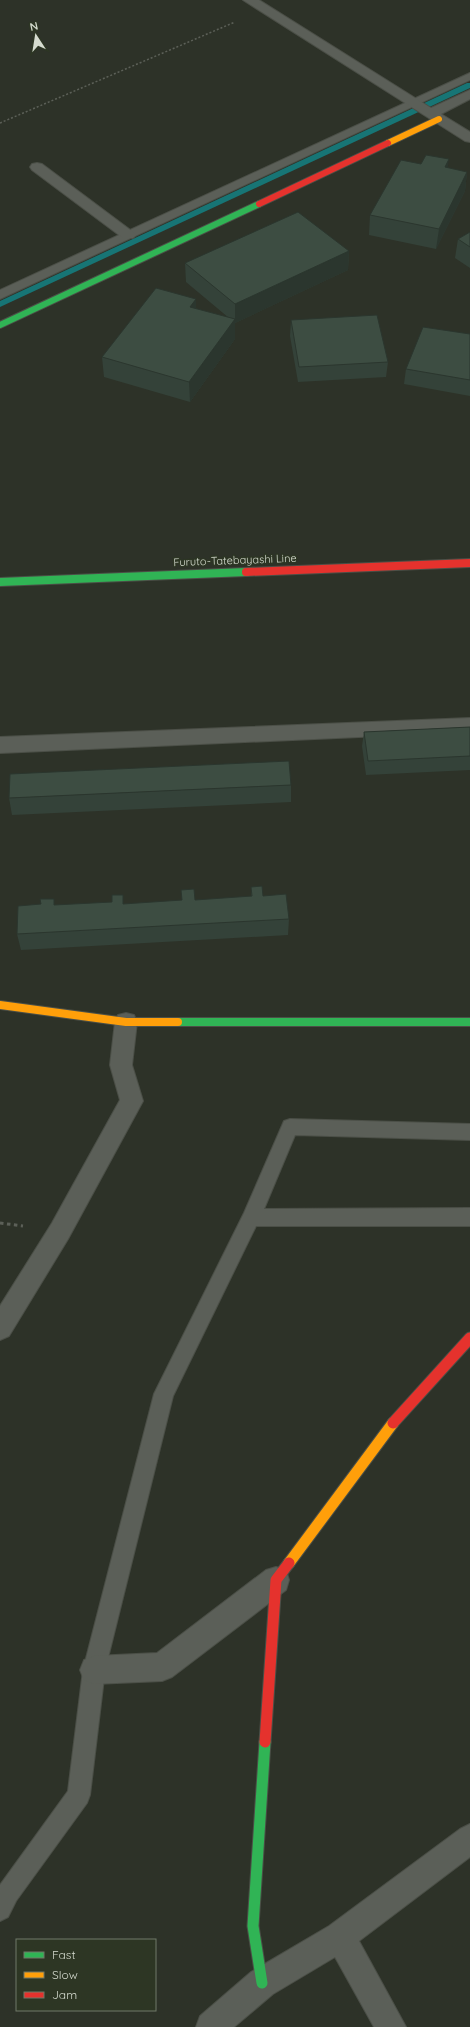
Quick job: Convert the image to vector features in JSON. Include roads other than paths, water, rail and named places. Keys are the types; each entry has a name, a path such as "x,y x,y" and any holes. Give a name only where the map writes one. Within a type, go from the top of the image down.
{"street":[{"path":"250,0 470,138"},
{"path":"0,324 435,116 470,94"},
{"path":"37,167 128,235"},
{"name":"Furuto-Tatebayashi Line","path":"0,582 470,563"},
{"path":"0,745 470,725"},
{"path":"0,1005 126,1022 470,1022"},
{"path":"0,1328 60,1231 132,1101 121,1065 126,1022"},
{"path":"94,1670 162,1667 276,1580 384,1433 470,1338"},
{"path":"262,1983 253,1926 276,1580"},
{"path":"211,2027 262,1983 340,1937 470,1839"},
{"path":"340,1937 391,2027"}],"lane":[{"path":"0,295 470,76"},
{"path":"0,1909 8,1893 79,1795 94,1670 164,1394 251,1218 290,1127 470,1132"},
{"path":"251,1218 470,1217"}],"waterway":[{"path":"0,304 470,85"}]}
